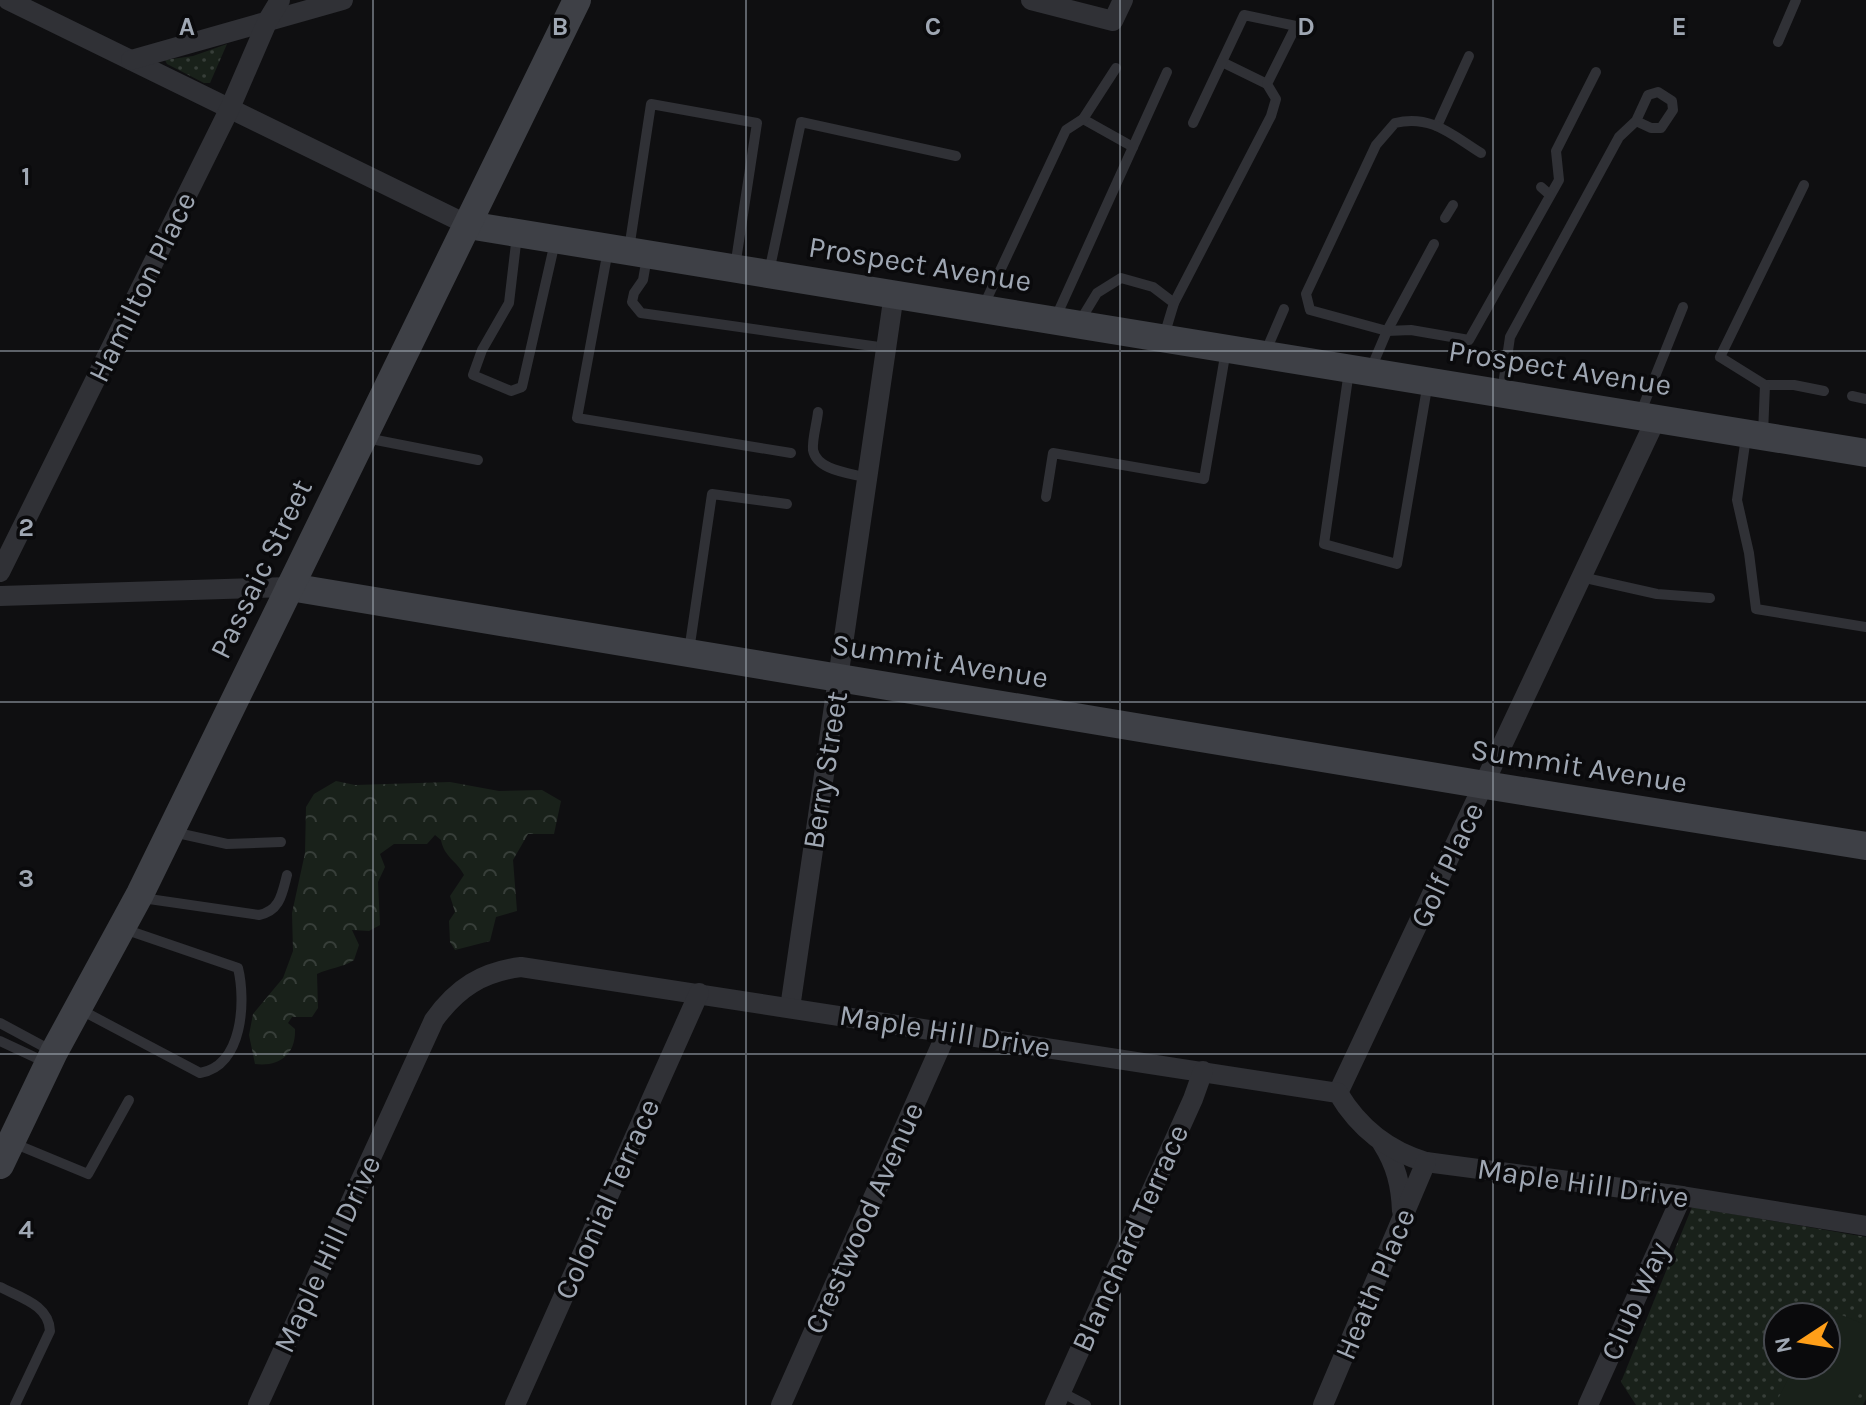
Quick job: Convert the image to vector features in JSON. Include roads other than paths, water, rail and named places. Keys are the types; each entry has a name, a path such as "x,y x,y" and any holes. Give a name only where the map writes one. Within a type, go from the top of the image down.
{"street":[{"name":"Prospect Avenue","path":"8,0 468,225 1866,453"},
{"name":"Hamilton Place","path":"0,572 230,108 268,20 280,0"},
{"path":"131,60 343,0"},
{"name":"Passaic Street","path":"5,1148 140,894 577,0"},
{"path":"1031,0 1113,21 1123,0"},
{"name":"Berry Street","path":"790,1008 894,294"},
{"name":"Golf Place","path":"1338,1093 1581,577 1647,417"},
{"name":"Summit Avenue","path":"0,596 290,587 1866,846"},
{"name":"Maple Hill Drive","path":"258,1405 434,1020 461,988 480,977 521,967 1338,1093 1362,1125 1382,1143 1402,1155 1426,1162 1682,1196 1866,1226"},
{"name":"Colonial Terrace","path":"515,1405 699,993"},
{"name":"Crestwood Avenue","path":"781,1405 947,1032"},
{"name":"Blanchard Terrace","path":"1058,1399 1203,1071"},
{"path":"1382,1143 1394,1162 1403,1217"},
{"name":"Heath Place","path":"1323,1405 1426,1162"},
{"name":"Club Way","path":"1588,1405 1682,1196"}],"lane":[{"path":"1778,42 1796,0"},
{"path":"1193,123 1244,15 1296,26 1267,84"},
{"path":"1437,126 1469,56"},
{"path":"1163,338 1174,303 1271,116 1276,99 1267,84 1222,62"},
{"path":"982,309 1066,130 1083,119 1116,68"},
{"path":"1066,322 1133,147 1167,72"},
{"path":"1481,153 1437,126 1420,120 1395,123 1376,145 1306,294 1310,310 1387,331 1411,330 1469,340 1559,180 1556,151 1596,72"},
{"path":"735,268 757,123 651,104 628,251 577,418 791,453"},
{"path":"1083,119 1133,147"},
{"path":"1502,394 1510,337 1619,137 1636,121"},
{"path":"769,274 801,122 956,156"},
{"path":"1804,185 1720,357 1765,385 1794,385 1824,391"},
{"path":"1541,187 1550,195"},
{"path":"1445,218 1453,205"},
{"path":"517,233 509,303 482,350 473,375 511,391 522,387 556,239"},
{"path":"1428,382 1397,564 1324,544 1360,370 1387,331 1434,244"},
{"path":"628,251 643,280 632,302 641,313 886,348"},
{"path":"1066,322 1097,293 1121,278 1153,287 1174,303"},
{"path":"1647,417 1653,387 1683,307"},
{"path":"1265,355 1284,309"},
{"path":"1046,497 1053,453 1204,479 1226,348"},
{"path":"1765,385 1737,500 1749,553 1756,609 1866,627"},
{"path":"1852,396 1866,399"},
{"path":"818,412 813,449 818,460 828,467 868,478"},
{"path":"364,438 478,460"},
{"path":"689,653 712,494 787,504"},
{"path":"1581,577 1657,594 1710,598"},
{"path":"171,831 227,844 281,842"},
{"path":"140,894 149,899 259,915 268,913 280,903 287,875"},
{"path":"78,1009 200,1073 213,1071 226,1057 241,1025 242,986 238,968 134,935 122,928"},
{"path":"0,1023 51,1058"},
{"path":"0,1041 51,1058"},
{"path":"5,1148 88,1174 129,1100"},
{"path":"0,1287 44,1310 50,1321 50,1331 15,1405"},
{"path":"1058,1399 1086,1405"}]}
